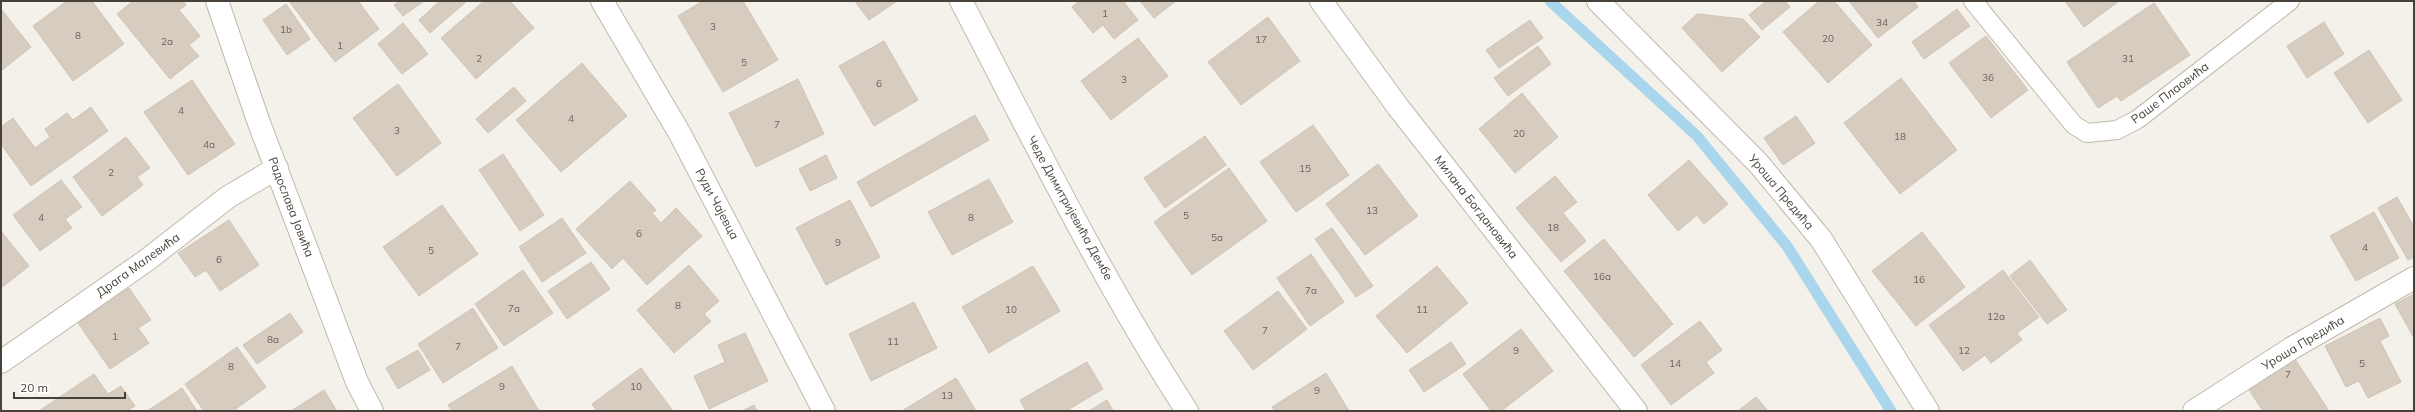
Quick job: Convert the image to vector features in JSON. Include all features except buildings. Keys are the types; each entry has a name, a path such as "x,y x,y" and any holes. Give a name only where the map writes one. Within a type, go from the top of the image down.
{"street":[{"name":"Радослава Јовића","path":"217,1 277,168 357,382 372,411"},
{"name":"Руди Чајевца","path":"602,1 680,134 824,411"},
{"name":"Чеде Димитријевића Дембе","path":"961,1 1065,201 1155,362 1188,411"},
{"name":"Милана Богдановића","path":"1321,1 1398,107 1636,411"},
{"name":"Уроша Предића","path":"1598,1 1758,163 1821,239 1928,411"},
{"name":"Драга Малевића","path":"1,362 146,260 228,197 277,168"},
{"name":"Уроша Предића","path":"2194,411 2292,348 2414,278"}],"lane":[{"name":"Раше Плаовића","path":"1973,1 2074,124 2087,133 2101,133 2117,130 2138,119 2290,1"}],"waterway":[{"path":"1550,1 1697,136 1787,246 1891,411"}]}
